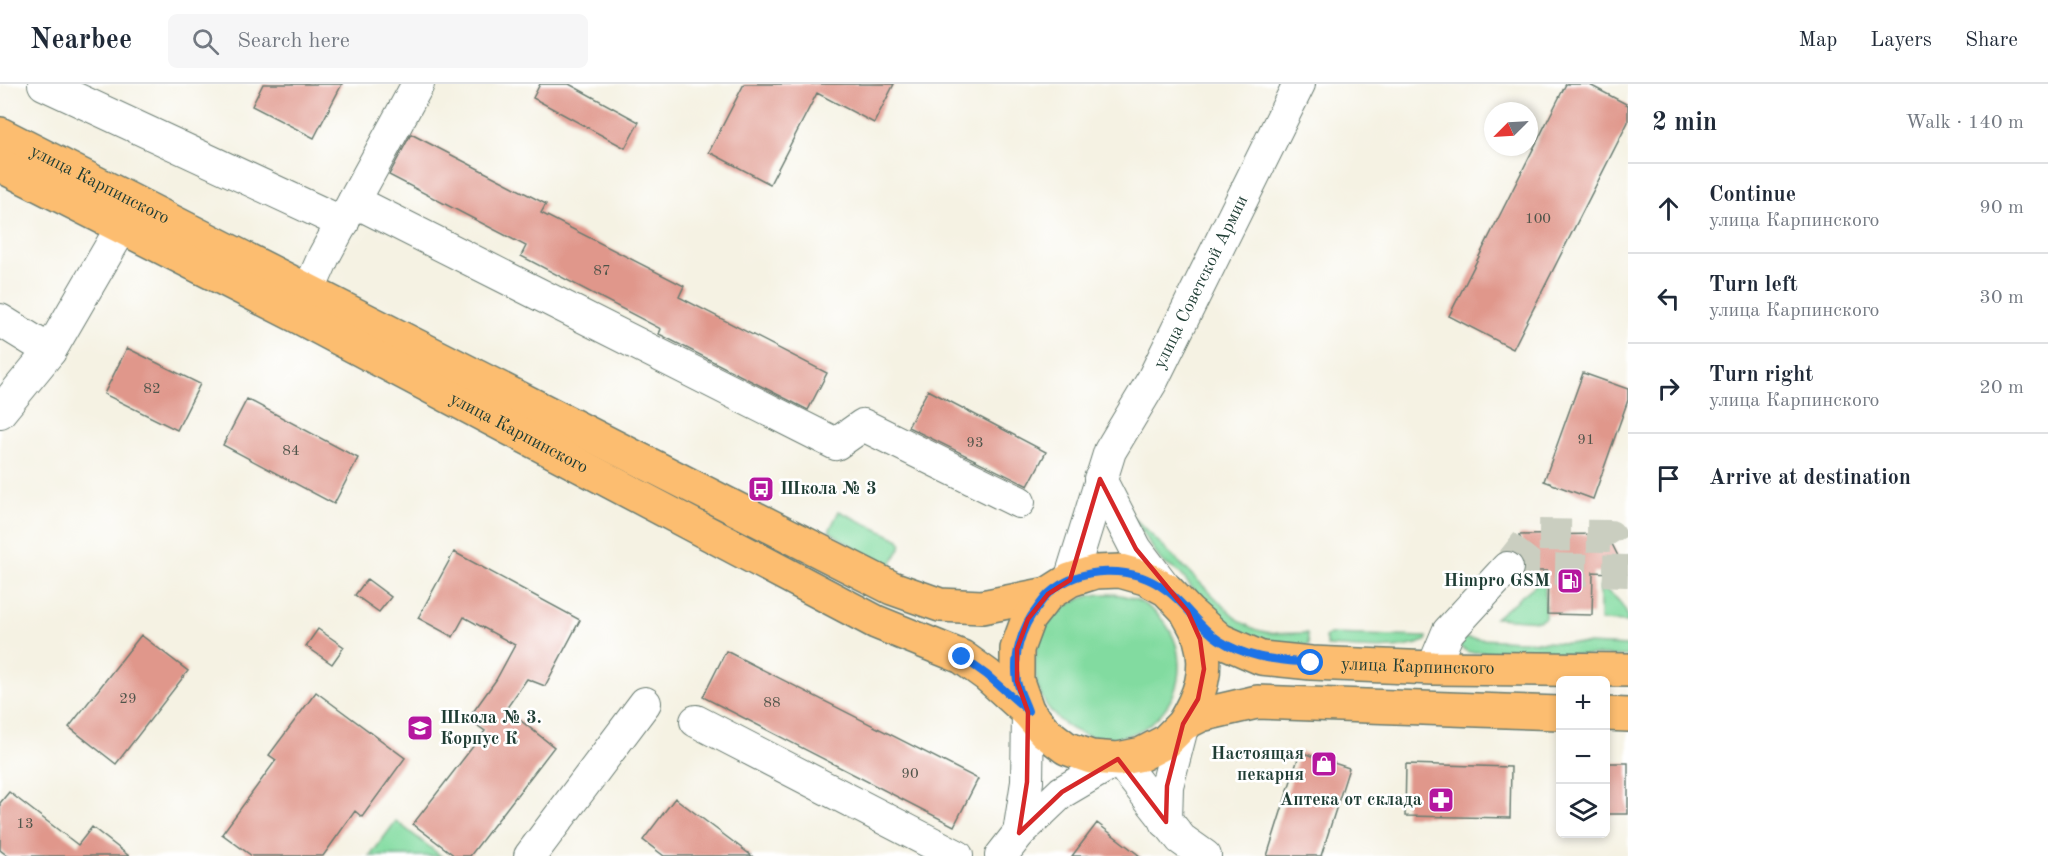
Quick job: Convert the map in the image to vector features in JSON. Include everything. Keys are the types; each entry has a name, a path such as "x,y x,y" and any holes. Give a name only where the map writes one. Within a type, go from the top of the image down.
{"main road":[{"name":"улица Карпинского","path":"0,134 876,622 962,657 987,675 1028,711 1045,732 1066,748 1091,757 1118,759 1142,754 1165,742 1183,724 1198,699 1204,669 1200,639 1177,601"},
{"name":"улица Карпинского","path":"0,165 122,227 303,303 892,588 940,604 982,606 1059,587 1095,572 1120,572 1145,578 1177,601 1220,640 1261,658 1311,663 1433,668 1628,670"},
{"name":"улица Карпинского","path":"1028,711 1017,681 1017,649 1028,619 1059,587"},
{"name":"улица Карпинского","path":"1183,724 1201,715 1257,702 1556,713"},
{"path":"1610,714 1628,715"}],"street":[{"path":"44,84 348,212 836,444 863,425 1019,502"},
{"path":"303,303 324,256 418,84"},
{"name":"улица Советской Армии","path":"1059,587 1110,452 1152,381 1299,84"},
{"path":"0,412 50,351 122,227"},
{"path":"0,320 50,351"},
{"path":"1100,479 1136,549 1177,601"},
{"path":"1433,668 1448,632 1507,568"},
{"path":"530,856 645,703"},
{"path":"1010,845 1027,782 1028,711"},
{"path":"696,721 957,856"},
{"path":"1166,822 1167,786 1183,724"},
{"path":"1010,845 1062,792 1118,759 1181,839 1205,856"}],"highlighted area":[{"path":"1100,479 1136,549 1188,612 1200,639 1204,669 1198,699 1183,724 1167,786 1166,822 1118,759 1062,792 1019,833 1027,782 1028,712 1017,681 1017,649 1028,619 1048,594 1070,580"}],"green space":[{"path":"839,511 898,539 902,544 888,570 829,531"},
{"path":"1132,516 1236,618 1253,628 1269,633 1307,633 1309,645 1266,643 1232,631 1212,612 1180,573 1161,561"},
{"path":"1545,577 1545,618 1539,621 1495,618"},
{"path":"1600,586 1623,606 1628,622 1600,621"},
{"path":"1107,594 1135,599 1158,615 1174,638 1179,666 1174,694 1158,717 1135,733 1107,738 1079,733 1056,717 1040,694 1035,666 1040,638 1056,615 1079,599"},
{"path":"1330,634 1427,637 1426,641 1414,645 1365,648 1327,646 1325,637"},
{"path":"1458,638 1628,646 1628,656 1468,652 1455,644"},
{"path":"396,821 441,856 370,856"}],"building":[{"path":"263,84 342,84 314,138 252,106"},
{"path":"540,84 569,84 639,122 625,148 533,98"},
{"path":"744,84 894,84 874,123 817,93 770,184 709,152"},
{"path":"1566,84 1588,84 1628,105 1628,122 1513,349 1449,316 1530,156 1538,156 1538,140"},
{"path":"411,134 546,204 541,213 684,286 679,297 827,373 808,410 659,334 661,329 521,256 526,246 389,175"},
{"path":"127,348 200,384 177,430 104,394"},
{"path":"1583,373 1628,389 1628,400 1593,499 1544,481"},
{"path":"928,390 1046,452 1028,486 908,427"},
{"path":"247,399 358,458 334,504 223,445"},
{"name":"Himpro GSM","path":"1607,534 1627,574 1593,572 1592,615 1547,614 1548,571 1535,571 1519,535"},
{"path":"454,552 580,620 545,686 527,679 506,709 554,747 470,856 455,856 413,824 485,731 468,719 496,680 515,645 464,617 453,637 418,618"},
{"path":"367,579 391,597 379,612 355,595"},
{"path":"318,629 344,647 332,664 306,646"},
{"path":"141,635 188,671 116,764 69,727"},
{"path":"726,651 978,779 954,826 703,697"},
{"path":"316,692 405,758 362,817 355,811 323,856 252,856 222,834 276,760 269,755"},
{"path":"1300,752 1349,768 1321,856 1267,856"},
{"path":"1610,763 1628,763 1628,814 1610,814"},
{"path":"1406,764 1511,767 1510,818 1405,816"},
{"path":"9,792 78,845 92,827 129,856 8,856 0,850 0,803"},
{"path":"675,798 752,856 664,856 643,840"},
{"path":"1097,823 1140,856 1072,856"}],"tunnel":[{"path":"1507,568 1533,535 1610,536 1628,565"},
{"path":"1507,568 1628,571"}],"place":[{"name":"Школа № 3","path":"761,489"},
{"name":"Himpro GSM","path":"1570,581"},
{"name":"Школа № 3. Корпус К","path":"420,728"},
{"name":"Настоящая пекарня","path":"1324,764"},
{"name":"Аптека от склада","path":"1441,800"}],"route":[{"path":"962,657 987,675 1028,711 1017,681 1017,649 1028,619 1048,594 1070,580 1095,572 1120,572 1145,578 1167,590 1220,640 1261,658 1311,663"}]}
